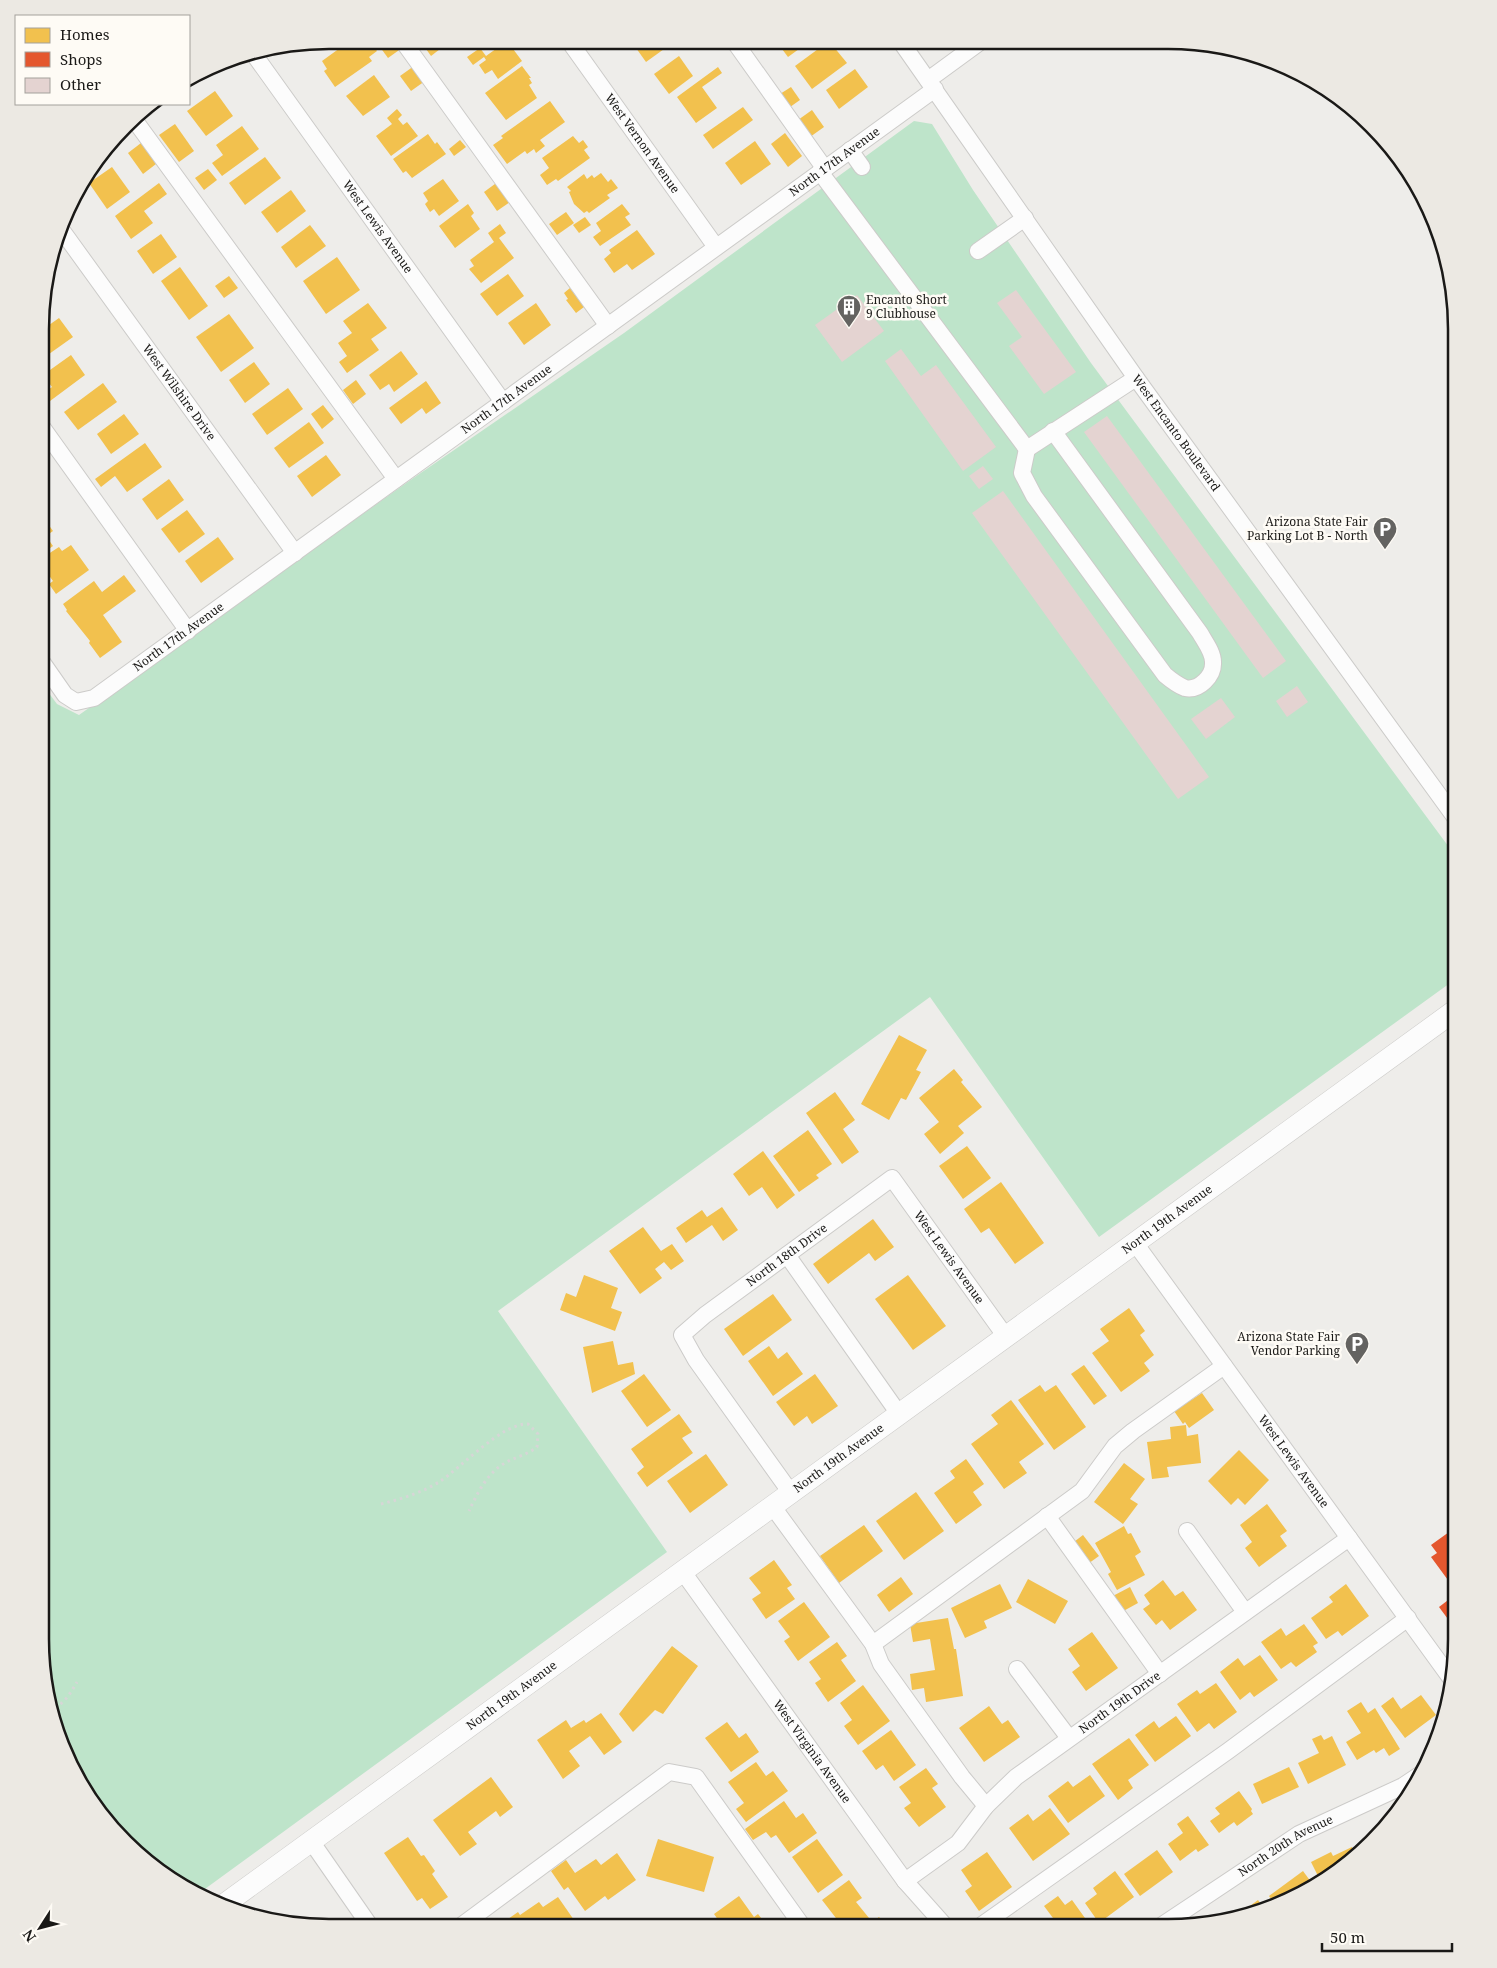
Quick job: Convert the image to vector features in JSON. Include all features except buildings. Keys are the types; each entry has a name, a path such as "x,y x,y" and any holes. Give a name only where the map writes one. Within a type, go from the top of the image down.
{"main road":[{"name":"North 19th Avenue","path":"229,1901 1448,1016"}],"street":[{"path":"408,49 608,326"},
{"name":"West Vernon Avenue","path":"575,49 716,247"},
{"path":"739,49 822,171 1027,449"},
{"name":"West Encanto Boulevard","path":"906,49 1136,378 1448,808"},
{"name":"North 17th Avenue","path":"49,672 65,695 76,702 94,698 822,171 972,49"},
{"name":"West Lewis Avenue","path":"257,58 503,402"},
{"path":"138,124 396,479"},
{"path":"850,150 862,167"},
{"path":"978,251 1025,218"},
{"name":"West Wilshire Drive","path":"65,235 295,553"},
{"path":"1053,432 1204,640 1213,660 1212,671 1197,687 1186,688 1175,683 1165,674 1034,496 1022,474 1027,449 1053,432 1136,378"},
{"path":"49,437 188,631"},
{"name":"West Lewis Avenue","path":"892,1178 1006,1337"},
{"name":"North 18th Drive","path":"791,1493 696,1360 682,1335 704,1315 892,1178"},
{"name":"West Lewis Avenue","path":"1135,1243 1446,1672"},
{"path":"787,1255 899,1414"},
{"path":"873,1644 1082,1491 1114,1446 1224,1366"},
{"path":"773,1507 873,1644 881,1664 962,1777 986,1806"},
{"path":"1047,1516 1160,1674"},
{"path":"1187,1531 1245,1612"},
{"name":"North 19th Drive","path":"905,1881 958,1843 986,1806 1016,1777 1349,1538"},
{"name":"West Virginia Avenue","path":"682,1572 905,1881 939,1919"},
{"path":"991,1919 1228,1751 1408,1618"},
{"path":"1017,1669 1069,1738"},
{"path":"470,1919 669,1772 696,1777 797,1919"},
{"name":"North 20th Avenue","path":"1172,1919 1299,1834 1409,1782"},
{"path":"311,1841 365,1919"}],"path":[{"path":"381,1504 406,1497 432,1486 452,1473 510,1427 528,1424 538,1434 537,1447 505,1463 494,1472 486,1480 470,1511"},
{"path":"57,1706 62,1703 76,1682"}],"green space":[{"path":"914,121 932,124 973,190 1091,363 1448,846 1448,985 1099,1237 930,997 498,1311 667,1552 204,1890 173,1872 144,1850 118,1824 96,1795 70,1746 58,1712 51,1676 49,1658 49,693 57,704 79,715 412,479 624,333"}],"place":[{"name":"Encanto Short 9 Clubhouse","path":"849,328"},
{"name":"Arizona State Fair Parking Lot B - North","path":"1385,550"},
{"name":"Arizona State Fair Vendor Parking","path":"1357,1365"}]}
